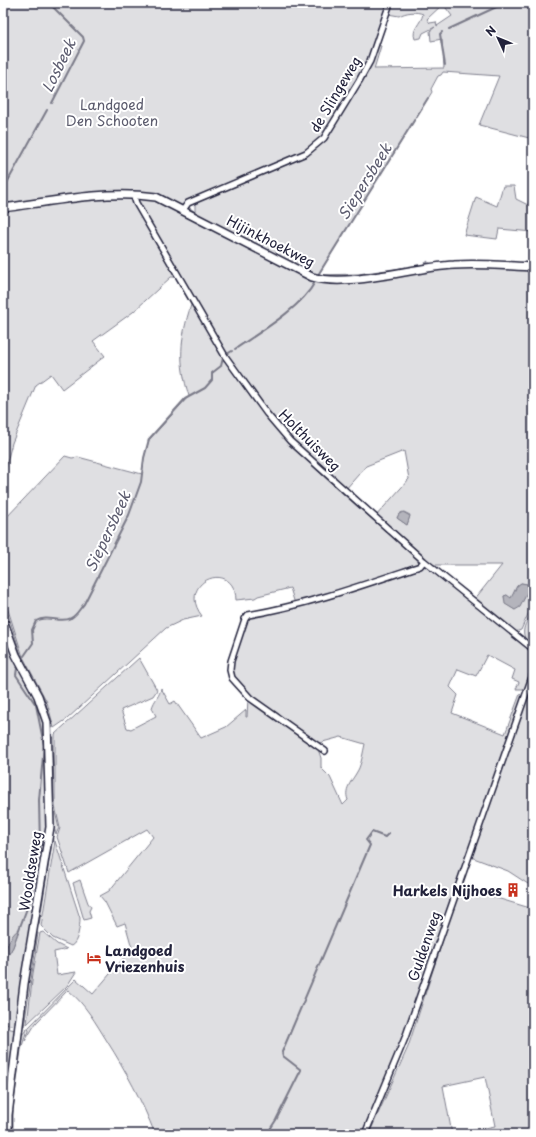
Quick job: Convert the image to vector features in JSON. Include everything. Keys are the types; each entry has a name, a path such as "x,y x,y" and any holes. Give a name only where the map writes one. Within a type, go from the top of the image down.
{"street":[{"name":"de Slingeweg","path":"183,210 188,203 306,153 320,143 370,61 390,3"},
{"name":"Hijinkhoekweg","path":"3,208 102,194 133,194 156,197 312,277 325,280 350,279 454,265 533,267"},
{"name":"Holthuisweg","path":"133,194 136,203 225,356 267,414 305,455 424,562 533,649"},
{"path":"325,751 250,698 232,678 230,670 231,661 245,619 248,615 295,606 342,592 420,566 424,562"},
{"name":"Wooldseweg","path":"3,620 16,655 38,696 46,722 50,827 24,984 8,1115 8,1134"},
{"name":"Guldenweg","path":"365,1134 405,1038 533,674"}],"green space":[{"name":"Landgoed Den Schooten","path":"3,3 389,3 368,61 323,137 305,151 184,203 195,212 195,204 200,199 308,153 318,145 328,134 348,104 377,45 381,46 374,69 444,68 442,39 431,41 430,31 435,27 423,33 421,38 415,39 414,32 423,14 411,12 399,16 388,14 392,3 533,3 533,139 479,125 499,76 443,72 438,76 431,89 432,92 318,275 358,274 422,265 428,261 427,263 430,263 428,266 358,277 316,277 201,218 214,229 308,278 325,282 350,281 450,267 533,269 533,603 521,630 515,632 474,600 502,565 432,565 375,517 409,479 404,451 366,466 345,490 296,445 257,397 200,310 174,264 170,268 172,268 216,345 240,382 266,417 320,473 419,560 417,564 295,604 290,588 255,598 236,600 233,587 226,580 218,577 208,579 201,584 196,593 196,604 202,616 183,620 166,628 67,719 54,728 47,702 23,657 3,594 3,521 65,456 72,458 78,457 142,474 144,458 149,440 189,396 183,372 182,350 184,329 191,305 175,277 171,277 133,312 93,341 105,356 62,389 51,374 36,385 12,443 3,478","holes":["443,4 452,16 437,26 436,22 430,23 427,19","404,512 410,515 407,525 397,518 399,514","521,583 527,584 529,589 521,604 515,610 506,604 504,596 507,595 511,599 517,586"]},
{"path":"503,186 514,186 516,199 528,205 529,201 533,203 533,232 499,229 497,239 464,235 476,197 497,206"},
{"path":"426,566 533,651 533,669 526,689 516,689 519,682 512,679 515,670 487,655 476,676 458,669 450,687 458,695 452,713 505,734 520,694 523,698 404,1038 384,1087 362,1134 155,1134 139,1098 114,1052 90,1014 68,990 36,1023 25,1041 29,1031 28,1028 76,979 93,994 132,948 125,923 117,926 105,902 100,896 109,891 153,837 147,829 69,873 57,837 60,828 55,806 55,734 139,658 157,690 153,696 121,710 127,728 131,729 156,716 152,708 161,688 170,704 175,701 201,738 226,727 246,710 247,717 248,698 318,749 321,758 321,768 330,777 343,805 348,800 347,791 359,768 365,744 341,737 319,743 257,702 233,676 232,664 249,617 319,601"},
{"path":"3,599 23,660 45,700 53,728 49,726 20,663 8,630 4,614"},
{"path":"533,609 533,647 525,637 524,629"},
{"path":"3,627 37,700 44,723 47,830 17,1026 3,1024 3,964 13,947 19,931 9,942 3,956"},
{"path":"533,677 533,880 528,884 508,871 471,857"},
{"path":"53,736 54,808 59,828 56,834 52,822 51,740"},
{"path":"52,835 55,839 52,843 39,925 37,925"},
{"path":"55,841 80,918 77,938 71,946 53,938 41,926"},
{"path":"80,880 88,903 91,907 89,911 91,918 84,920 73,883"},
{"path":"460,887 530,908 533,905 533,1134 454,1134 495,1126 485,1077 443,1086 452,1134 369,1134 408,1047"},
{"path":"43,932 57,944 67,949 54,952 57,975 76,972 67,986 27,1024 33,973 40,933"},
{"path":"35,933 38,933 24,1027 23,1010"},
{"path":"3,1027 15,1030 5,1134 3,1134"},
{"path":"27,1029 21,1050 13,1109 13,1134 11,1134 11,1115 21,1036"}],"shaded area":[{"path":"403,512 410,516 407,525 397,518 399,514"},
{"path":"521,583 527,584 529,589 520,607 515,610 505,604 504,596 507,595 511,598 517,586"},
{"path":"19,929 13,947 3,964 7,945 15,932"}],"waterway":[{"name":"Losbeek","path":"49,3 83,37 84,41 52,103"},
{"name":"Siepersbeek","path":"449,29 505,3"},
{"name":"Siepersbeek","path":"442,32 440,34 445,65"},
{"name":"Siepersbeek","path":"318,275 428,98"},
{"name":"Losbeek","path":"3,190 47,110"},
{"name":"Siepersbeek","path":"235,349 290,310 309,292 315,282"},
{"name":"Siepersbeek","path":"227,354 232,351"},
{"name":"Siepersbeek","path":"24,656 33,643 32,630 36,621 45,618 67,620 75,615 84,604 129,515 141,482 144,458 149,439 185,399 205,388 212,380 212,373 221,366 223,358"},
{"name":"Siepersbeek","path":"17,668 16,675 36,705 44,745 39,800 40,846 29,903 18,932"},
{"path":"267,1134 276,1120 301,1070 283,1056 282,1052 370,845 366,840 372,832 385,837 389,833"}],"place":[{"name":"Harkels Nijhoes","path":"513,890"},
{"name":"Landgoed Vriezenhuis","path":"94,958"}]}
